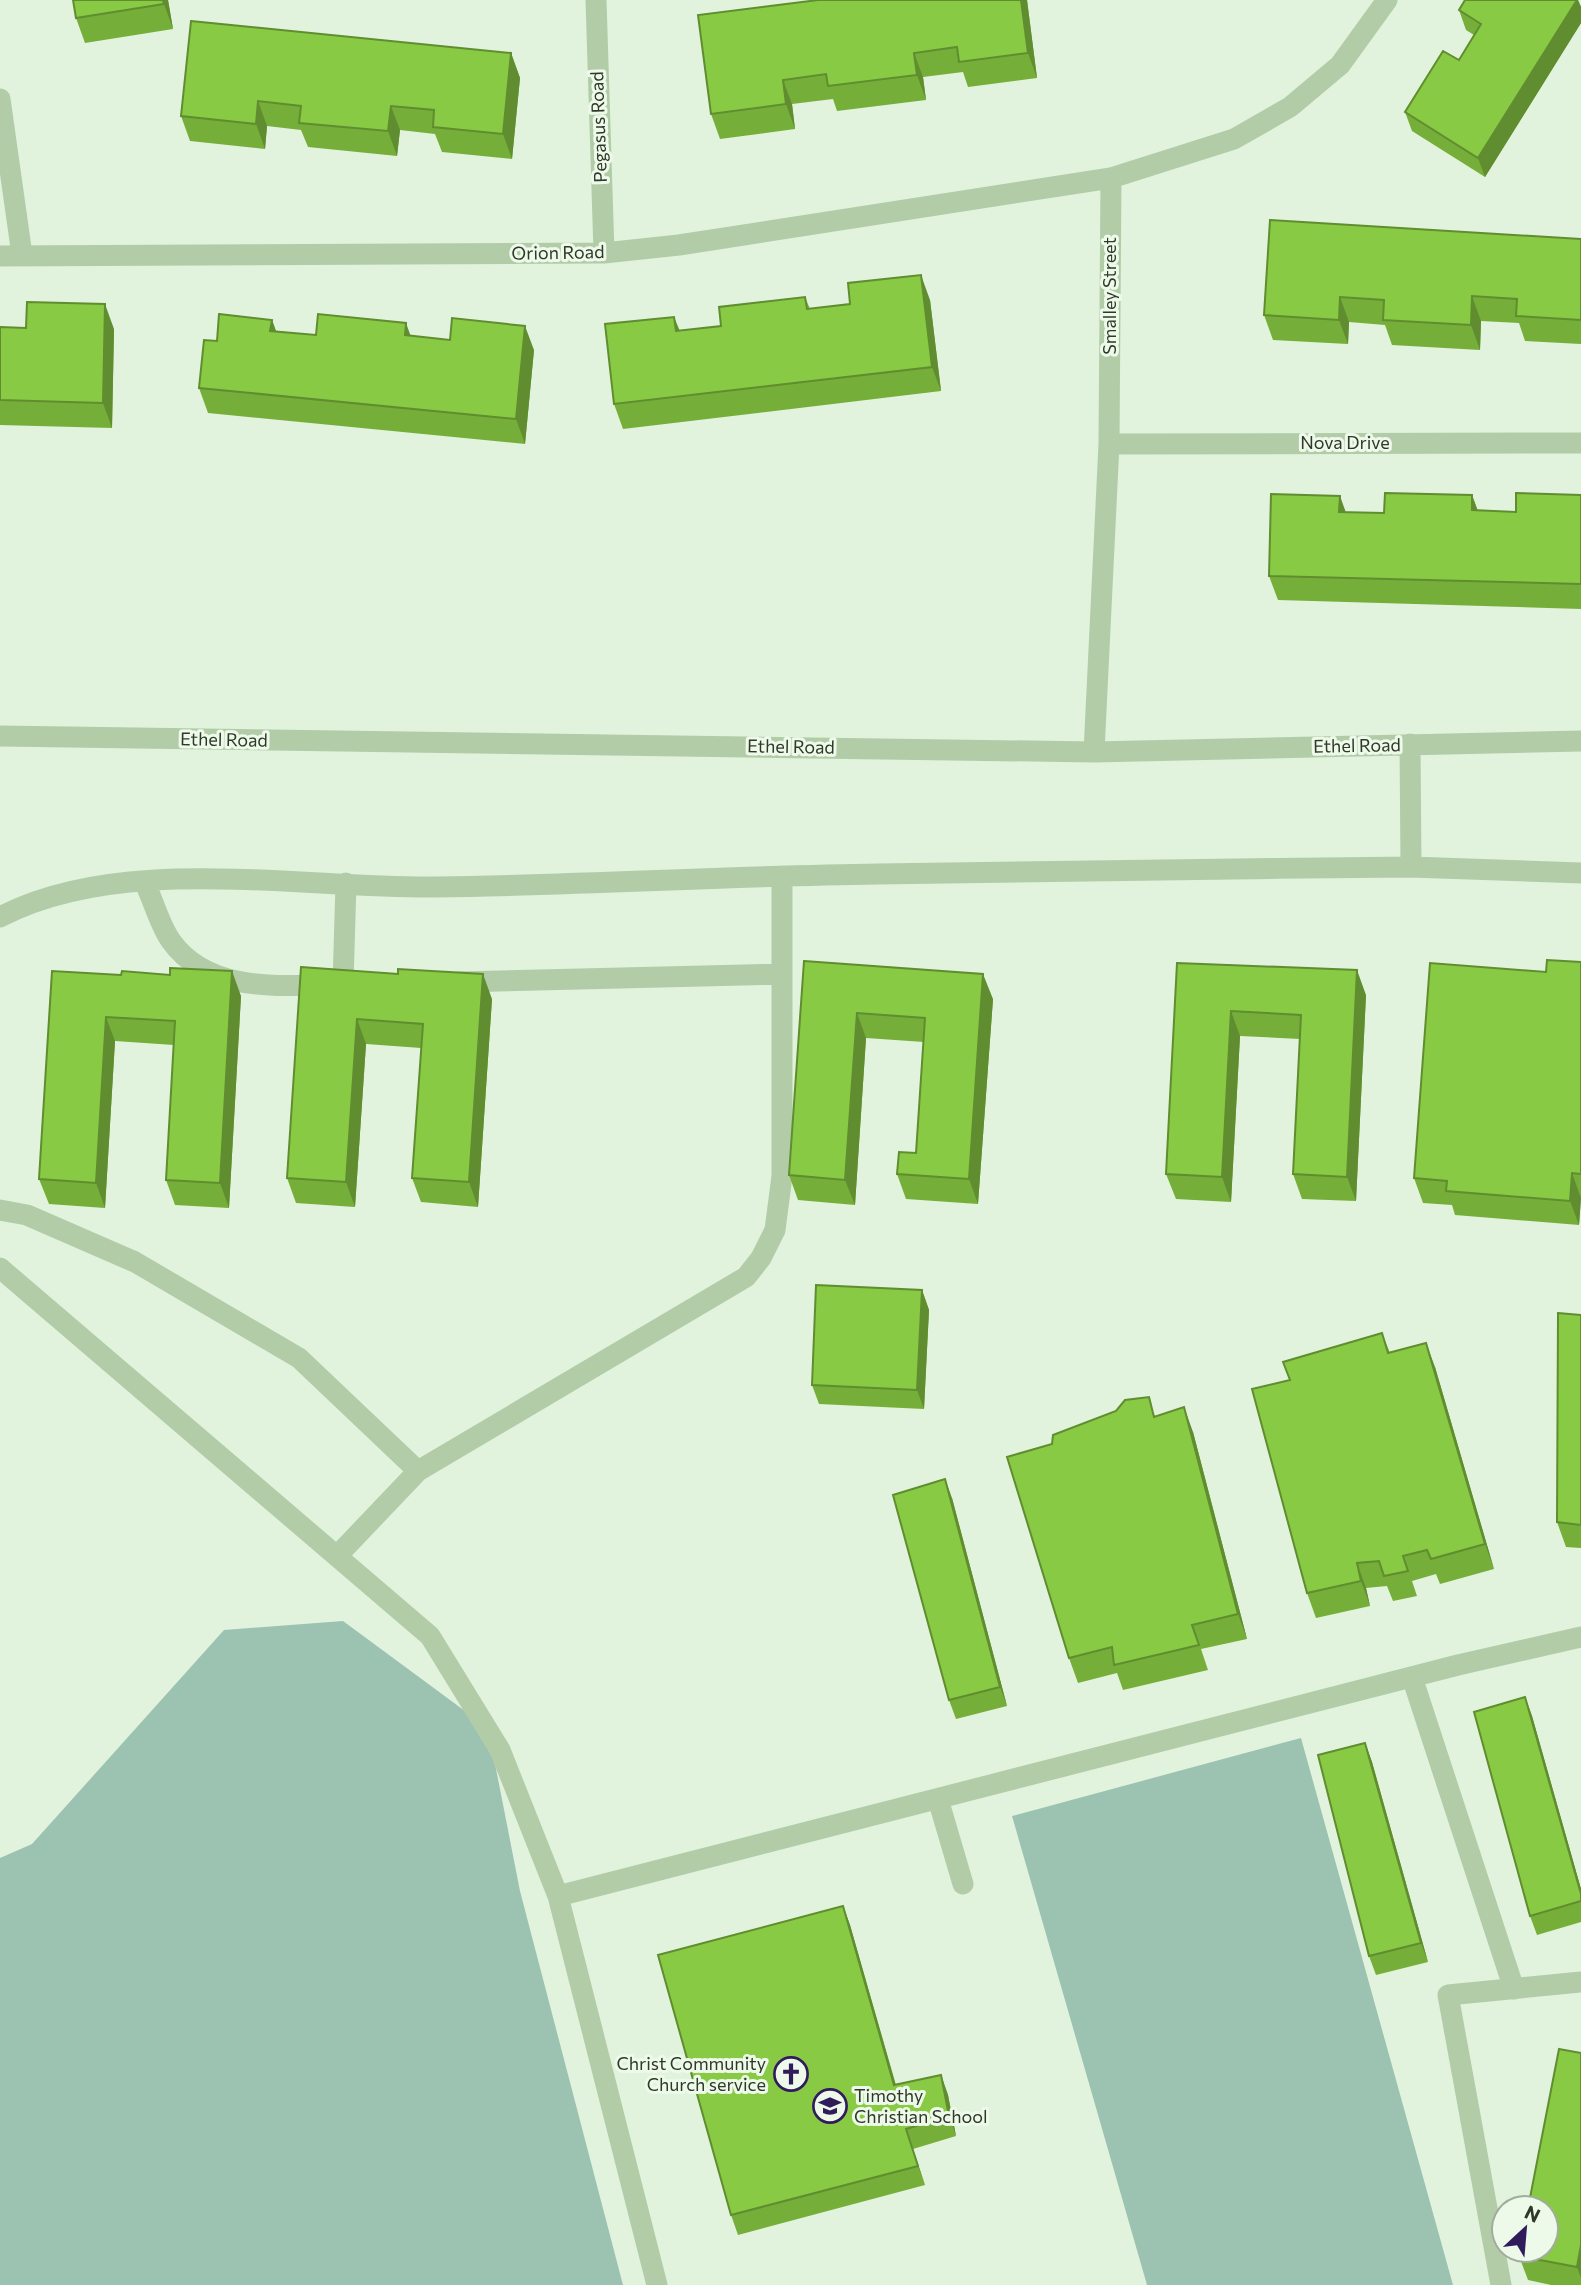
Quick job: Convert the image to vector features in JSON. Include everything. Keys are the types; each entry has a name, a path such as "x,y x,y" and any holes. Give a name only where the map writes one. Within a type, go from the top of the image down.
{"street":[{"name":"Pegasus Road","path":"596,0 604,253"},
{"path":"1111,178 1234,139 1290,107 1340,65 1387,0"},
{"path":"0,99 22,255"},
{"name":"Orion Road","path":"0,256 604,253 679,245 1111,178"},
{"name":"Smalley Street","path":"1094,751 1109,444 1111,178"},
{"name":"Nova Drive","path":"1109,444 1580,443"},
{"name":"Ethel Road","path":"0,736 1094,751 1581,741"},
{"path":"1410,744 1411,867"},
{"path":"0,917 28,902 129,880 433,887 782,876 1411,867 1581,873"},
{"path":"338,1555 418,1471 746,1277 761,1258 775,1230 782,1176 782,876"},
{"path":"145,881 171,941 197,965 225,979 265,986 370,984"},
{"path":"343,984 346,883"},
{"path":"439,982 782,974"},
{"path":"0,1210 27,1215 135,1262 299,1358 418,1471"},
{"path":"0,1268 430,1636 500,1750 558,1896 657,2285"},
{"path":"558,1896 1412,1677 1581,1637"},
{"path":"1412,1677 1514,1989"},
{"path":"938,1799 962,1884"},
{"path":"1501,2285 1448,1995 1581,1982"}],"green space":[{"path":"343,1621 488,1728 520,1891 623,2285 0,2285 0,1858 32,1844 224,1630"},
{"path":"1301,1738 1453,2285 1147,2285 1012,1816"}],"building":[{"path":"73,0 163,0 164,4 76,18"},
{"path":"818,0 1021,0 1028,53 959,62 957,47 914,53 917,75 828,86 826,74 783,80 786,104 711,114 698,15"},
{"path":"1465,0 1577,0 1478,158 1405,112 1443,51 1459,60 1481,24 1459,10"},
{"path":"191,21 511,53 503,134 433,127 434,110 391,106 388,131 299,123 301,106 258,101 256,124 181,116"},
{"path":"1270,220 1581,239 1581,320 1516,316 1517,299 1472,296 1471,325 1383,320 1384,300 1340,297 1339,320 1264,315"},
{"path":"921,275 932,367 614,404 605,324 674,317 676,331 721,326 719,307 805,297 807,309 850,304 848,283"},
{"path":"27,302 105,304 103,403 0,400 0,327 26,328"},
{"path":"219,314 272,320 270,331 316,335 318,314 406,323 405,335 450,340 452,318 525,326 516,419 199,388 204,340 217,341"},
{"path":"1385,493 1472,495 1472,510 1516,512 1516,493 1581,495 1581,584 1269,576 1271,494 1340,496 1339,512 1384,513"},
{"path":"1547,960 1581,962 1581,1174 1572,1173 1570,1201 1446,1191 1447,1181 1414,1178 1430,963 1546,972"},
{"path":"804,961 983,974 969,1179 897,1174 899,1152 916,1153 925,1018 857,1013 845,1180 789,1175"},
{"path":"1177,963 1357,970 1347,1177 1293,1174 1301,1015 1231,1011 1222,1177 1166,1174"},
{"path":"301,967 398,974 398,969 483,974 469,1182 412,1178 423,1024 357,1019 346,1182 287,1178"},
{"path":"170,968 232,971 220,1183 166,1180 175,1021 106,1017 96,1183 39,1179 52,971 121,975 122,971 170,975"},
{"path":"816,1285 922,1290 917,1390 812,1385"},
{"path":"1558,1313 1581,1315 1581,1525 1557,1522"},
{"path":"1382,1333 1388,1353 1426,1343 1485,1544 1431,1559 1427,1550 1403,1556 1408,1571 1384,1576 1379,1561 1357,1563 1361,1581 1307,1593 1252,1389 1290,1380 1283,1362"},
{"path":"1149,1397 1154,1417 1184,1407 1238,1614 1192,1625 1199,1645 1114,1665 1112,1647 1069,1658 1007,1457 1052,1444 1053,1435 1116,1411 1125,1400"},
{"path":"945,1479 1000,1687 949,1700 893,1495"},
{"path":"1525,1697 1581,1894 1581,1901 1530,1916 1474,1712"},
{"path":"1365,1743 1421,1943 1369,1956 1318,1755"},
{"path":"843,1906 894,2085 941,2075 949,2116 906,2129 918,2166 731,2215 658,1955"},
{"path":"1559,2049 1581,2053 1581,2245 1577,2267 1560,2264 1560,2194 1531,2194"}],"place":[{"name":"Christ Community Church service","path":"791,2074"},
{"name":"Timothy Christian School","path":"830,2106"}]}
